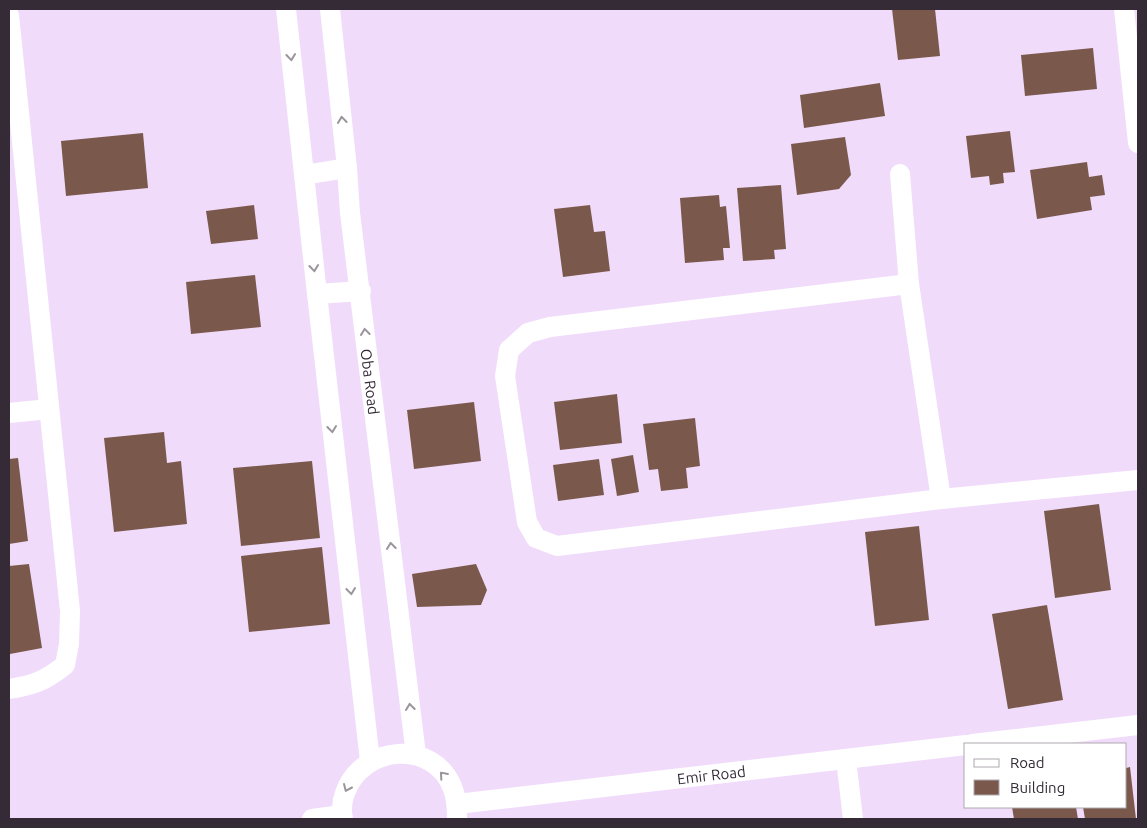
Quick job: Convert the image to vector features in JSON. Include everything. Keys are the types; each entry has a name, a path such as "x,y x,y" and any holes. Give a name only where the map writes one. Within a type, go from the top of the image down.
{"street":[{"path":"286,9 370,761"},
{"name":"Oba Road","path":"330,9 350,213 361,291 416,756"},
{"path":"1124,9 1138,143"},
{"path":"9,15 70,611 69,644 65,665 49,678 28,686 9,689"},
{"path":"304,175 347,168"},
{"path":"900,174 909,284 941,499"},
{"path":"909,284 560,326 528,333 509,350 505,376 527,522 536,538 556,546 941,499 1138,480"},
{"path":"317,294 361,291"},
{"path":"9,413 49,409"},
{"path":"981,743 1138,725"},
{"name":"Emir Road","path":"457,811 846,759 964,745"},
{"path":"312,819 342,817 342,800 347,786 356,773 370,761 382,756 399,753 416,756 431,762 444,773 453,787 457,811"},
{"path":"846,759 853,819"}],"building":[{"path":"892,9 935,9 940,56 898,60"},
{"path":"1093,48 1097,89 1025,96 1021,55"},
{"path":"880,83 885,116 804,128 800,95"},
{"path":"1010,131 1015,172 1003,173 1004,183 990,185 989,176 971,178 966,136"},
{"path":"143,133 148,188 66,196 61,141"},
{"path":"845,137 851,175 839,189 797,195 791,144"},
{"path":"1087,162 1089,177 1102,175 1105,195 1090,197 1092,210 1037,219 1030,170"},
{"path":"781,185 786,249 774,250 775,259 743,261 737,188"},
{"path":"719,195 720,207 726,206 730,248 723,248 724,260 685,263 680,198"},
{"path":"254,205 258,239 211,244 206,211"},
{"path":"590,205 594,232 605,231 610,271 563,277 554,209"},
{"path":"255,275 261,327 191,334 186,282"},
{"path":"617,394 622,443 560,450 554,402"},
{"path":"474,402 481,461 414,469 407,410"},
{"path":"695,418 700,466 686,468 688,488 661,491 658,469 649,470 643,424"},
{"path":"164,432 167,463 181,461 187,524 114,532 104,438"},
{"path":"633,455 639,492 617,496 611,459"},
{"path":"18,458 28,541 9,544 9,459"},
{"path":"599,459 604,495 558,501 553,465"},
{"path":"312,461 320,538 241,546 233,468"},
{"path":"1099,504 1111,590 1055,598 1044,511"},
{"path":"919,526 929,620 875,626 865,532"},
{"path":"322,547 330,624 249,632 241,556"},
{"path":"29,564 42,648 10,654 9,566"},
{"path":"476,564 487,590 481,605 417,607 412,574"},
{"path":"1047,605 1063,700 1008,709 992,614"},
{"path":"1130,767 1136,819 1085,819 1083,808 1127,808 1127,768"},
{"path":"1012,808 1076,808 1078,819 1014,819"}]}
